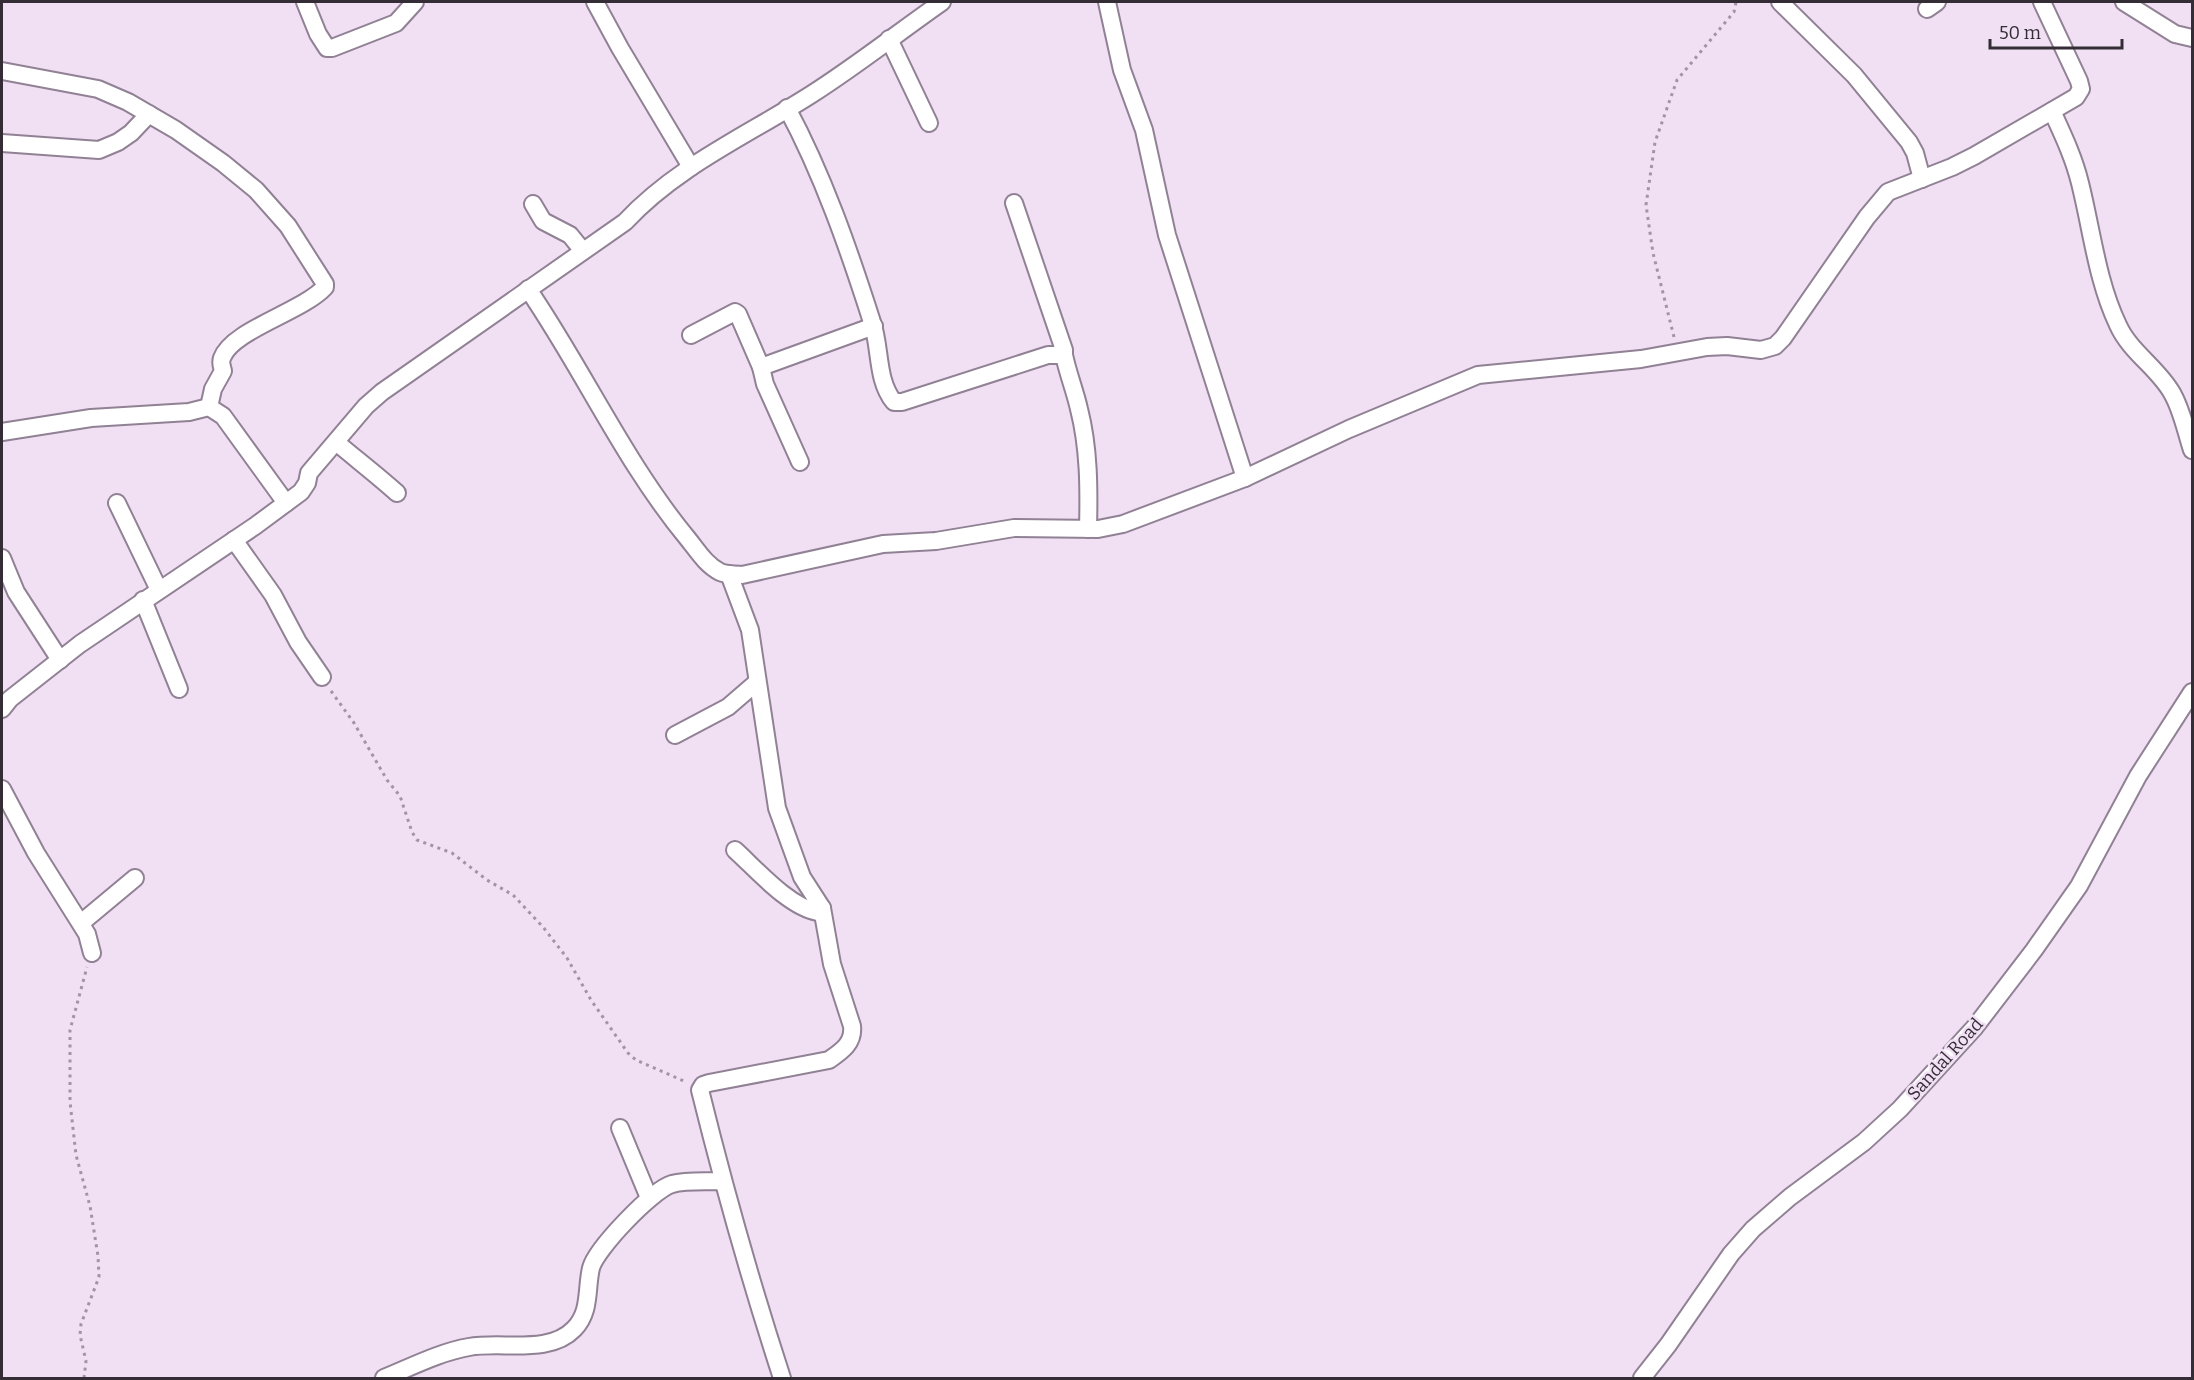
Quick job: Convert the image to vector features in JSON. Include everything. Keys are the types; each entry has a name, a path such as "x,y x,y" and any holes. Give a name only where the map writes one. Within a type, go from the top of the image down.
{"street":[{"path":"305,2 321,40 327,48 332,48 396,23 415,2"},
{"path":"595,2 690,167"},
{"path":"2,709 10,699 60,660 301,492 307,483 309,473 366,406 382,392 625,222 658,190 690,167 812,94 942,2"},
{"path":"1107,2 1122,70 1144,130 1167,234 1245,478"},
{"path":"1780,2 1854,75 1909,142 1915,153 1922,179"},
{"path":"528,290 558,333 648,487 707,562 720,572 742,575 883,544 936,542 1014,528 1088,529 1123,525 1245,478 1349,429 1478,375 1641,359 1707,347 1727,346 1761,350 1775,346 1783,338 1881,198 1888,192 1974,156 2076,97 2081,90 2042,2"},
{"path":"2124,2 2175,34 2193,38"},
{"path":"889,39 929,123"},
{"path":"2,71 98,89 149,114 223,163 256,190 288,226 325,284 325,287 312,299 236,340 223,355 220,364 223,371 213,389 209,407"},
{"path":"787,108 808,146 874,326 885,391 894,402 902,402 1048,355 1064,355"},
{"path":"2052,111 2071,151 2105,294 2119,328 2134,350 2155,370 2173,394 2193,450"},
{"path":"2,143 99,150 118,142 131,133 149,114"},
{"path":"1014,203 1064,350 1079,410 1086,453 1089,496 1088,529"},
{"path":"532,204 543,221 570,236 583,251"},
{"path":"691,335 735,312 738,314 761,367 765,384 800,462"},
{"path":"761,367 874,326"},
{"path":"2,432 91,418 189,411 209,407 223,416 286,503"},
{"path":"336,442 397,493"},
{"path":"117,503 159,590"},
{"path":"234,540 273,595 298,642 322,677"},
{"path":"2,558 15,592 60,660"},
{"path":"729,574 750,630 777,808 802,877 822,908 832,964 853,1034 850,1042 841,1052 829,1060 709,1083 701,1088 722,1181 754,1293 782,1378"},
{"path":"143,600 179,689"},
{"path":"675,735 728,707 757,682"},
{"name":"Sandal Road","path":"1641,1378 1668,1345 1731,1254 1753,1229 1900,1109 1975,1027 2079,886 2138,776 2193,692"},
{"path":"2,789 36,853 81,923 87,934 92,953"},
{"path":"735,850 790,900 810,911 818,912 822,908"},
{"path":"81,923 135,878"},
{"path":"620,1128 650,1198"},
{"path":"384,1378 468,1347 506,1344 541,1345 558,1340 573,1330 581,1320 588,1302 591,1268 597,1253 650,1198 673,1184 722,1181"}],"path":[{"path":"1678,353 1653,254 1646,205 1650,172 1659,127 1677,80 1734,12 1736,2"},
{"path":"322,677 387,780 400,796 417,840 452,854 487,880 513,895 543,927 567,958 591,1000 628,1053 636,1060 701,1088"},
{"path":"84,1378 86,1361 80,1335 81,1324 99,1276 90,1206 76,1155 70,1102 70,1030 92,953"}]}
